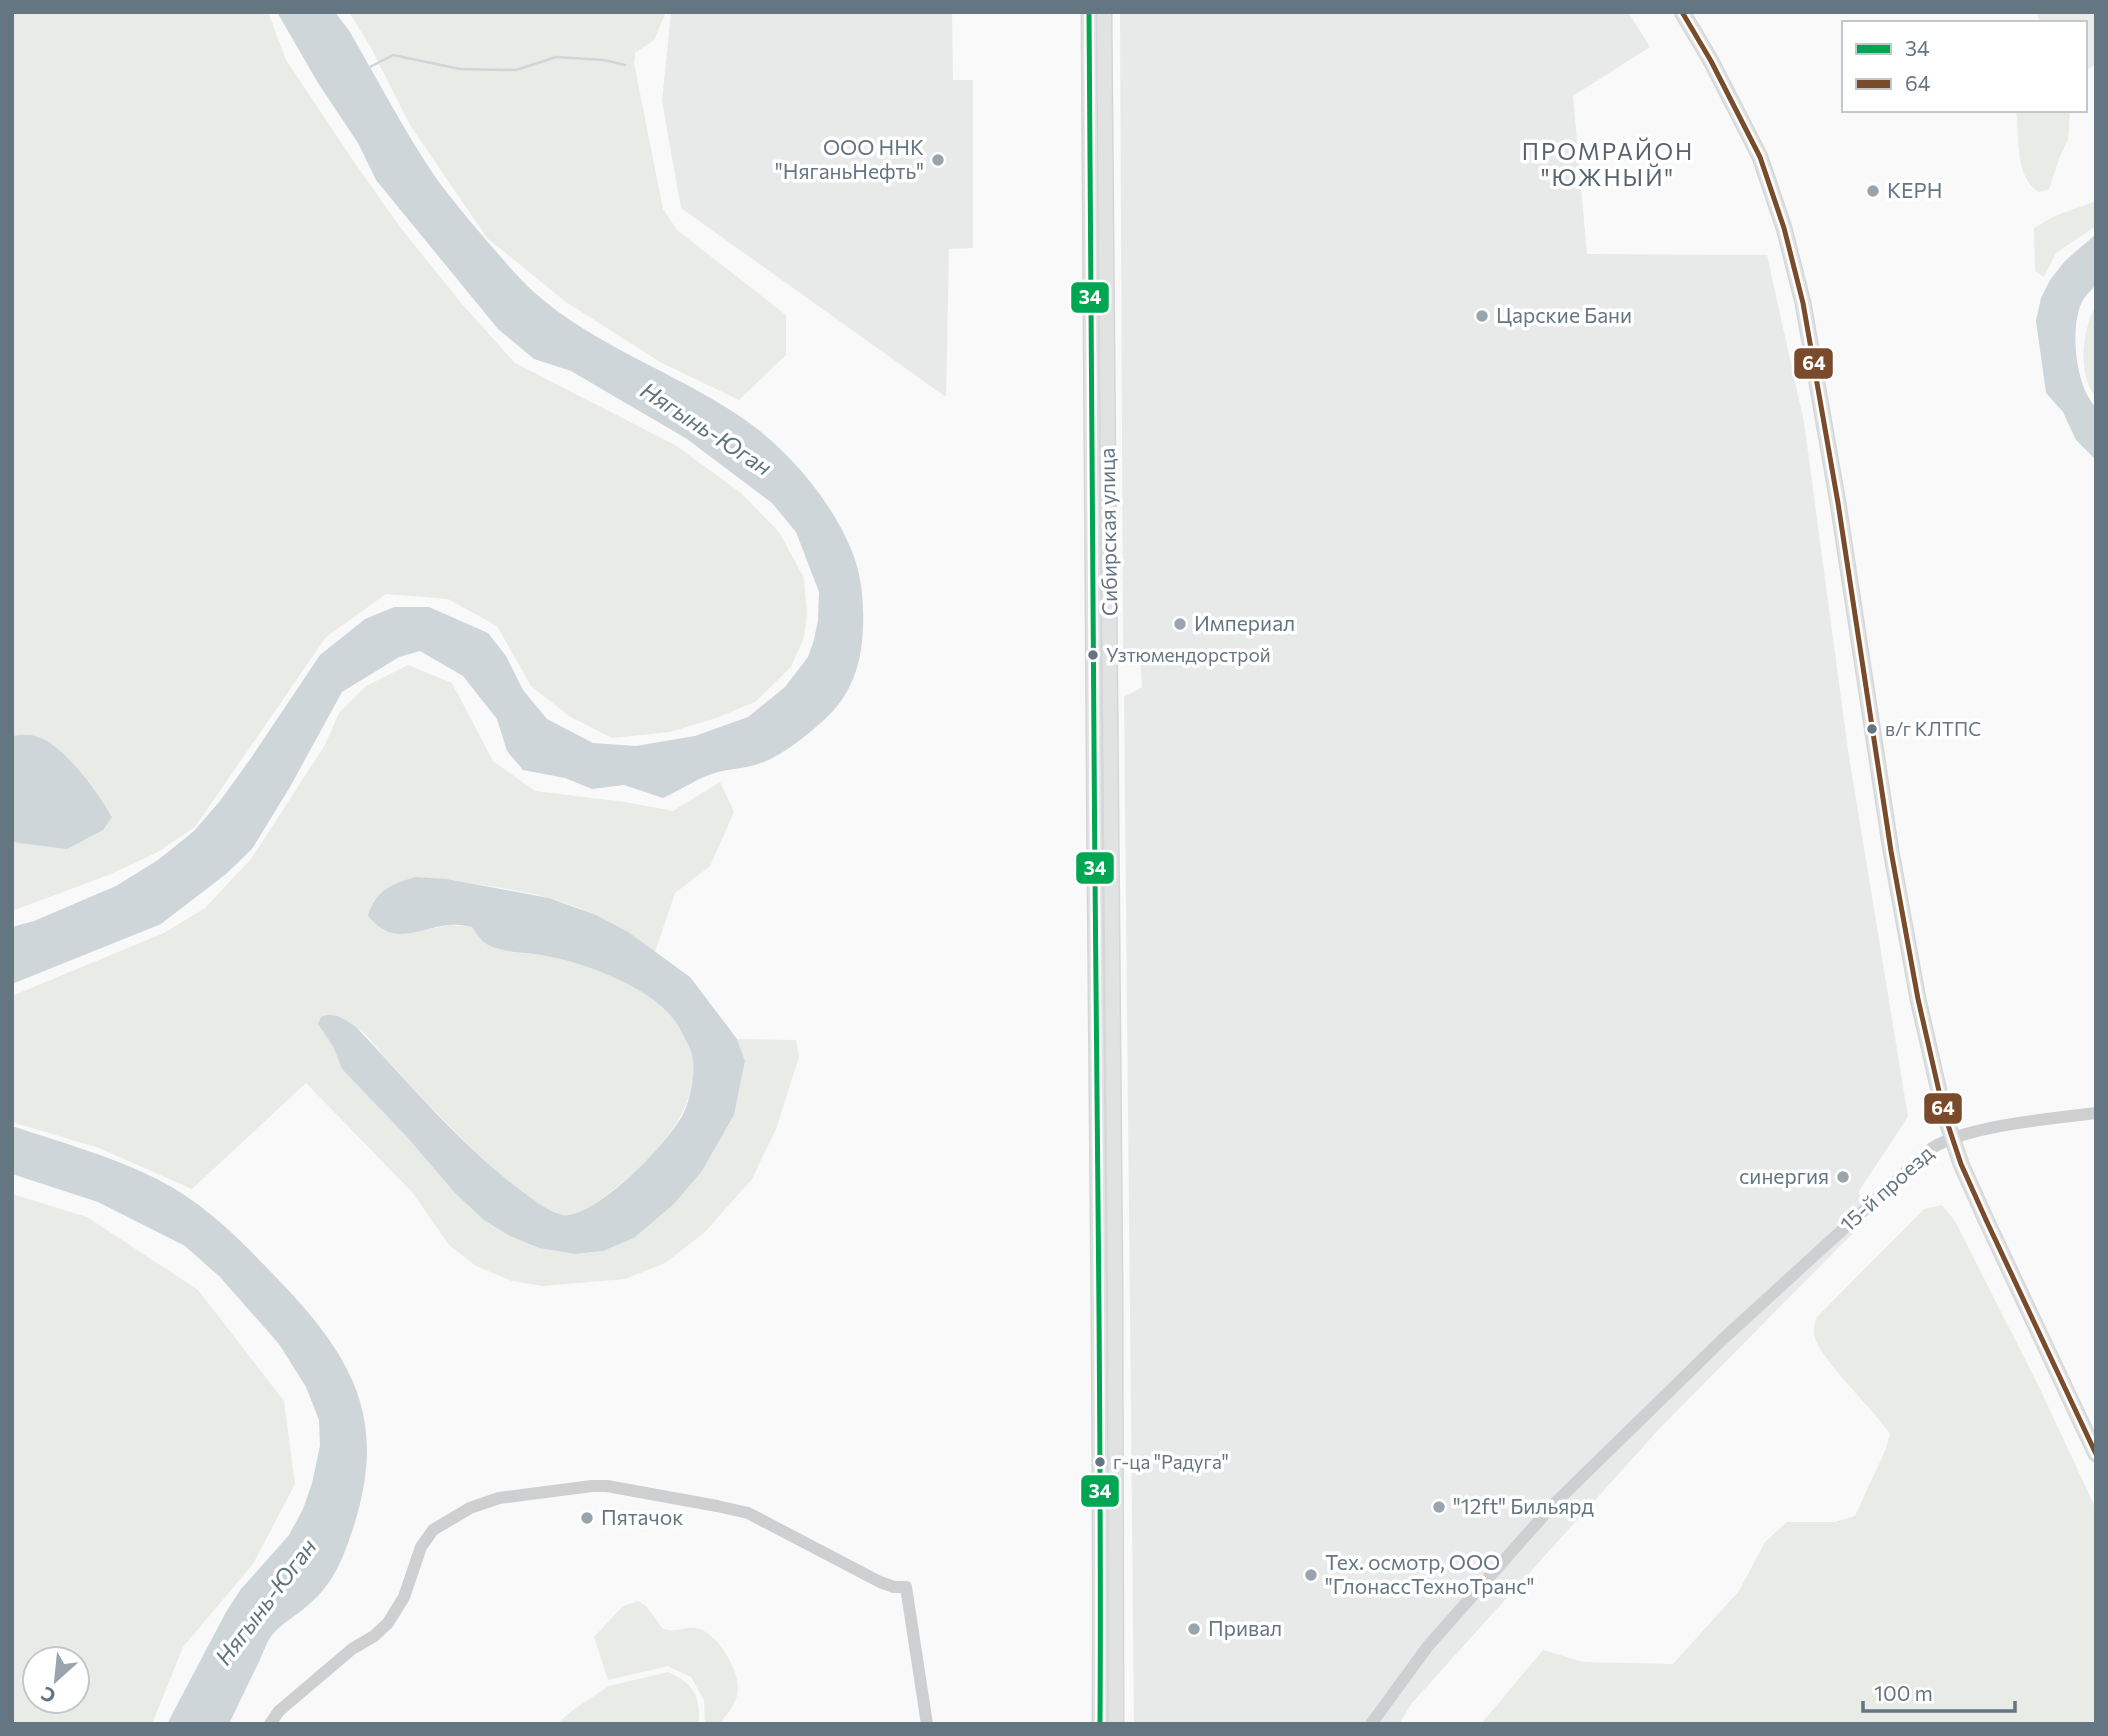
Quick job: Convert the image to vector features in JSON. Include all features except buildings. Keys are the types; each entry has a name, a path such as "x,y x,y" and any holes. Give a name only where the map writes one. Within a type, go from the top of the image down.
{"main road":[{"name":"Сибирская улица","path":"1089,12 1089,306 1098,1059 1100,1724"},
{"name":"Сибирская улица","path":"1104,12 1116,1724"},
{"name":"15-й проезд","path":"1682,12 1711,61 1760,157 1773,191 1804,303 1917,999 1952,1138"},
{"path":"1089,306 1107,307"},
{"path":"1952,1138 1987,1222 2096,1454"},
{"path":"1099,1290 1115,1290"}],"street":[{"path":"1952,1138 2013,1124 2096,1113"},
{"name":"15-й проезд","path":"1371,1724 1392,1692 1436,1637 1553,1505 1723,1339 1932,1147 1952,1138"},
{"path":"270,1724 279,1711 352,1649 374,1636 388,1623 404,1597 421,1547 433,1530 470,1508 499,1499 592,1486 646,1492 748,1513 880,1582 894,1587 906,1587 927,1724"}],"shaded area":[{"path":"12,12 268,12 286,60 350,156 400,227 462,304 515,363 675,445 741,493 779,532 804,578 807,614 804,637 791,667 755,702 716,718 670,732 612,738 569,716 531,686 497,626 448,599 386,594 326,637 195,827 158,852 111,874 12,911 12,842 41,845 112,816 89,782 57,748 35,736 12,736"},
{"path":"349,12 666,12 654,40 635,53 634,63 663,209 677,230 786,315 786,355 739,400 660,362 566,302 487,238 410,125 370,46"},
{"name":"ООО ННК \"НяганьНефть\"","path":"671,12 952,12 953,80 973,80 973,248 949,249 946,397 681,208 662,101"},
{"path":"1120,12 1628,12 1650,47 1573,96 1587,254 1767,255 1804,422 1848,750 1908,1117 1859,1191 1863,1223 1660,1428 1412,1703 1399,1724 1134,1724 1124,697 1142,687 1140,658 1123,650"},
{"path":"2036,12 2096,12 2096,64 2087,70 2087,21 2038,21"},
{"path":"2016,112 2070,112 2068,140 2049,189 2039,192 2031,186 2025,177 2020,156"},
{"path":"2096,201 2096,226 2056,253 2044,277 2035,271 2034,228 2055,216"},
{"path":"2096,305 2096,398 2086,377 2084,352 2087,327"},
{"path":"408,665 452,683 493,761 535,791 673,811 720,782 734,812 710,866 675,893 655,952 604,920 563,902 524,892 447,879 429,929 451,925 472,927 481,940 491,947 565,960 618,978 663,1009 676,1022 689,1046 694,1069 690,1093 681,1115 667,1137 631,1175 583,1211 563,1215 545,1208 524,1194 474,1151 362,1031 349,1024 322,1017 319,1024 333,1046 342,1069 407,1137 455,1193 510,1236 539,1248 575,1254 603,1251 634,1238 674,1204 702,1171 734,1115 745,1061 737,1039 796,1040 799,1057 776,1129 752,1179 705,1232 665,1263 625,1279 543,1286 512,1281 476,1266 449,1245 412,1192 306,1083 192,1189 99,1148 12,1122 12,996 164,933 205,908 251,859 325,745 339,713 366,686"},
{"path":"12,1194 87,1217 198,1290 284,1401 295,1484 253,1564 183,1647 152,1724 12,1724"},
{"path":"1942,1205 1955,1221 2039,1387 2096,1509 2096,1724 1481,1724 1543,1650 1583,1662 1673,1664 1739,1591 1765,1542 1787,1522 1835,1522 1855,1516 1890,1434 1817,1344 1814,1334 1816,1318 1924,1209"},
{"path":"638,1601 646,1606 663,1629 696,1628 712,1636 731,1662 738,1690 734,1704 720,1724 705,1724 704,1700 691,1677 668,1666 608,1680 594,1637 623,1606"},
{"path":"668,1672 684,1681 694,1692 699,1724 557,1724 609,1686"}],"water":[{"name":"Нягынь-Юган","path":"277,12 335,12 350,32 435,176 486,240 535,293 583,328 738,415 772,441 804,474 831,511 855,560 863,606 858,663 851,684 833,711 791,747 761,763 711,774 663,798 624,785 592,789 565,778 523,770 507,751 497,719 463,676 420,651 399,657 342,692 290,787 252,849 226,874 161,924 12,984 12,927 34,921 116,886 158,860 194,831 251,758 320,655 365,619 394,607 429,607 488,633 506,656 523,690 547,719 593,743 636,746 695,736 748,717 785,687 808,657 814,640 819,592 796,532 772,503 687,439 571,371 534,359 498,329 376,180 358,143 318,83"},
{"path":"2096,234 2096,283 2084,298 2079,311 2075,339 2083,386 2096,407 2096,460 2076,440 2063,412 2046,393 2036,321 2041,298 2050,280 2065,261"},
{"path":"12,736 35,736 46,740 68,758 89,782 112,817 103,830 67,849 12,842"},
{"path":"415,877 447,879 549,898 596,915 628,932 690,977 737,1039 745,1061 734,1115 702,1171 674,1204 634,1238 603,1251 575,1254 539,1248 510,1236 484,1220 455,1193 407,1137 342,1069 333,1046 318,1024 321,1017 326,1015 344,1019 357,1028 484,1160 531,1198 563,1215 577,1213 593,1205 631,1176 677,1125 687,1106 693,1077 690,1048 668,1013 637,989 577,964 491,946 481,940 472,927 453,925 397,934 378,926 368,916 375,900 391,886"},
{"name":"Нягынь-Юган","path":"12,1126 122,1163 173,1188 202,1208 242,1242 299,1302 325,1334 345,1366 359,1398 366,1432 366,1469 358,1510 343,1556 318,1596 271,1637 229,1724 167,1724 226,1612 241,1589 289,1535 303,1509 320,1446 319,1420 306,1387 279,1344 220,1277 185,1246 98,1202 12,1174"}],"waterway":[{"path":"370,67 393,55 460,69 516,70 556,57 604,60 625,65"}],"transit line":[{"name":"34","path":"1089,12 1100,1724"},
{"name":"64","path":"1682,12 1711,61 1760,157 1784,228 1803,303 1838,503 1891,851 1918,999 1944,1113 1961,1164 2096,1454"}],"place":[{"name":"ООО ННК \"НяганьНефть\"","path":"938,160"},
{"name":"КЕРН","path":"1873,191"},
{"name":"Царские Бани","path":"1482,316"},
{"name":"Империал","path":"1180,624"},
{"name":"Узтюмендорстрой","path":"1093,655"},
{"name":"в/г КЛТПС","path":"1872,729"},
{"name":"синергия","path":"1843,1177"},
{"name":"г-ца \"Радуга\"","path":"1100,1462"},
{"name":"\"12ft\" Бильярд","path":"1439,1507"},
{"name":"Пятачок","path":"587,1518"},
{"name":"Тех. осмотр, ООО \"ГлонассТехноТранс\"","path":"1311,1575"},
{"name":"Привал","path":"1194,1629"}],"district":[{"name":"ПРОМРАЙОН \"ЮЖНЫЙ\"","path":"1608,165"}]}
